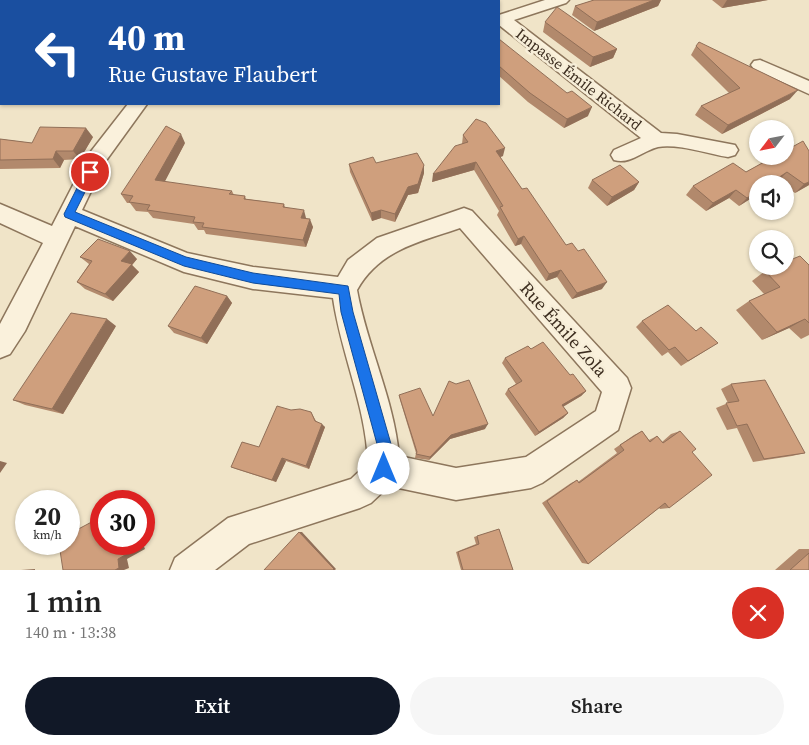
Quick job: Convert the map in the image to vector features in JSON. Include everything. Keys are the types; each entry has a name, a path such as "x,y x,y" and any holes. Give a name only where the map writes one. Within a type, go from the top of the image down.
{"street":[{"path":"500,19 561,0"},
{"name":"Impasse Émile Richard","path":"500,19 656,140"},
{"path":"760,65 809,88"},
{"path":"0,345 16,324 96,159 137,105"},
{"name":"Impasse Émile Richard","path":"621,155 656,140 677,141 728,150"},
{"path":"0,213 57,239"},
{"path":"69,214 184,262 253,278 344,289 347,312 384,444 384,469 360,492 240,530 187,570"},
{"name":"Rue Émile Zola","path":"344,289 358,266 386,245 464,217 616,388 608,420 531,472 456,484 384,469"}],"building":[{"path":"594,0 654,0 597,22 575,6"},
{"path":"557,7 617,49 593,57 545,22"},
{"path":"500,40 567,93 572,91 592,107 567,119 530,93 500,67"},
{"path":"699,42 798,90 728,125 701,106 740,88 696,46"},
{"path":"476,119 486,123 505,148 496,151 522,189 527,188 566,245 572,243 578,251 584,249 607,282 577,293 561,270 549,274 524,236 518,239 500,207 503,206 476,162 433,174 455,146 468,142 463,135"},
{"path":"166,126 181,134 155,180 232,191 229,194 245,196 244,199 284,204 283,207 304,210 301,218 310,219 303,240 202,227 204,223 193,222 195,217 147,210 150,205 129,202 133,196 121,194"},
{"path":"40,127 86,128 73,151 56,151 53,159 0,160 0,139 32,143"},
{"path":"803,141 809,151 809,182 804,184 794,175 787,172 782,175 749,175 749,197 747,198 736,190 713,203 693,186 733,163 746,172 759,165 794,165 794,146"},
{"path":"417,153 424,165 418,184 408,187 395,214 381,210 371,213 349,164 373,157 376,163"},
{"path":"620,165 639,182 612,197 592,180"},
{"path":"98,239 130,251 121,261 132,264 105,294 77,282 92,261 80,257"},
{"path":"800,256 809,265 809,323 805,319 777,332 749,301 780,287 769,275 794,275 794,258"},
{"path":"195,286 227,296 201,338 168,326"},
{"path":"668,305 696,331 701,327 718,343 688,361 675,347 669,350 642,321"},
{"path":"71,313 107,319 52,409 13,400"},
{"path":"543,342 586,391 562,405 568,413 539,432 508,389 522,381 505,358 528,346 531,349"},
{"path":"469,380 488,424 451,435 430,457 416,454 417,452 399,395 420,388 433,416 449,381 456,384"},
{"path":"765,380 805,453 764,459 747,424 737,426 726,403 739,401 731,384"},
{"path":"277,406 291,410 300,409 311,412 315,421 322,424 306,466 282,458 272,480 231,467 242,442 259,447"},
{"path":"642,431 650,442 657,436 663,443 680,431 696,449 692,452 712,475 669,508 665,503 588,564 547,501 577,480 579,483 624,450 620,445"},
{"path":"90,523 90,555 125,555 118,559 119,568 115,570 63,570 61,555 80,555 80,528"},
{"path":"499,529 513,570 463,570 458,552 479,544 477,536"},
{"path":"299,532 334,569 264,570"},
{"path":"809,553 809,570 790,570"}],"route":[{"path":"90,172 69,214 184,262 253,278 344,289 347,312 384,444 384,469"}]}
